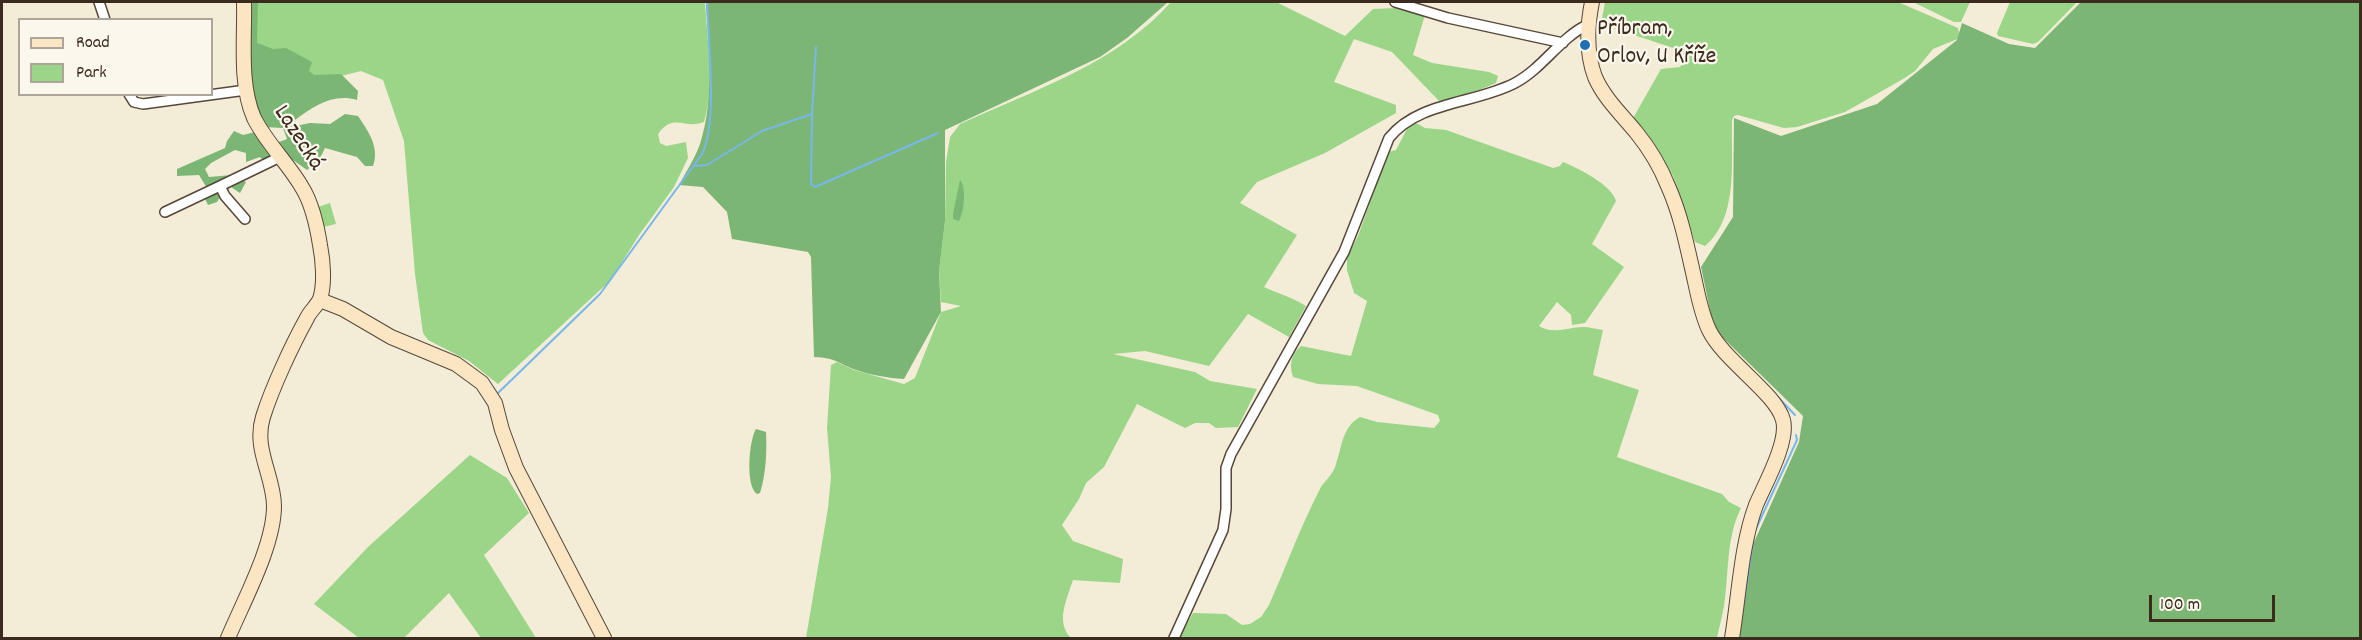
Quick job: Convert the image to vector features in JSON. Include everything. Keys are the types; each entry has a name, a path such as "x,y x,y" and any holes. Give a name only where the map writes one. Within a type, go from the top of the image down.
{"street":[{"path":"99,2 104,18"},
{"name":"Lazecká","path":"244,2 246,90 255,119 304,190 316,222 321,247 320,300"},
{"path":"1395,2 1448,18 1563,43"},
{"path":"1592,2 1587,25 1589,55 1596,79 1608,99 1652,153 1669,187 1682,224 1702,312 1709,330 1721,349 1775,404 1784,421 1783,439 1755,507 1748,531 1732,639"},
{"path":"1174,639 1223,530 1226,510 1226,468 1232,454 1344,252 1389,138 1407,120 1418,115 1463,102 1514,83 1541,65 1577,30 1587,25"},
{"path":"213,94 246,90"},
{"path":"130,96 134,102 143,104 202,96"},
{"path":"165,212 280,157"},
{"path":"220,186 225,196 245,219"},
{"path":"228,639 258,567 272,520 274,506 262,454 261,421 307,317 320,300 343,309 392,337 456,364 482,383 495,403 516,468 603,639"}],"green space":[{"path":"246,2 258,2 257,43 273,49 286,48 312,62 309,71 314,75 341,74 358,91 357,100 340,98 324,102 295,120 295,126 310,123 330,124 345,114 358,116 374,146 373,166 365,166 357,157 325,148 319,160 307,170 283,153 267,165 260,157 246,162 246,153 235,150 211,163 205,169 209,177 232,175 246,182 240,193 231,187 221,195 217,202 208,205 204,197 210,193 199,175 177,176 177,169 225,148 234,131 243,135 259,131 268,146 287,139 283,128 263,127 251,99"},
{"path":"253,2 705,2 710,78 704,122 669,124 658,134 660,143 666,146 686,142 688,158 674,187 639,235 611,280 498,384 469,361 428,340 423,333 415,274 404,141 383,80 361,71 321,81 254,48"},
{"path":"706,2 1168,2 1127,38 1100,57 945,130 945,221 939,272 941,312 904,379 868,373 832,360 814,357 811,257 808,252 732,239 727,212 703,187 679,185 700,144 708,109"},
{"path":"1171,2 1276,2 1345,36 1373,9 1396,8 1425,15 1413,55 1432,63 1489,72 1498,76 1496,83 1440,102 1392,52 1354,39 1334,82 1396,105 1396,113 1325,153 1257,182 1240,203 1297,235 1264,287 1306,306 1289,337 1248,314 1209,366 1145,351 1113,354 1195,372 1210,381 1257,389 1238,427 1216,428 1209,423 1195,423 1185,428 1137,404 1104,467 1086,483 1079,499 1062,525 1073,541 1123,559 1120,583 1073,580 1063,618 1066,632 1071,638 806,638 831,477 827,428 831,365 837,362 854,370 904,384 915,378 941,312 961,306 941,302 939,272 945,221 946,162 950,137 960,124 1073,74 1100,59 1149,24"},
{"path":"1605,2 1898,2 1958,28 1960,38 1933,49 1915,71 1845,112 1797,127 1784,128 1738,115 1734,116 1732,120 1731,187 1728,204 1716,234 1705,246 1695,242 1673,176 1632,120 1661,69 1680,67 1684,62 1673,48 1601,24"},
{"path":"1913,2 1970,2 1961,22 1954,22"},
{"path":"2010,2 2077,2 2038,42 2033,44 1998,36 1997,33"},
{"path":"2081,2 2360,2 2360,638 1732,638 1746,560 1799,442 1803,416 1714,329 1701,267 1733,217 1734,118 1781,136 1877,104 1957,40 1962,23 2009,44 2035,48"},
{"path":"1414,122 1425,128 1446,130 1553,168 1560,166 1563,162 1594,178 1613,195 1616,201 1592,244 1624,267 1585,323 1572,325 1571,315 1557,302 1539,326 1549,330 1583,327 1603,330 1593,375 1639,390 1617,457 1722,494 1729,502 1741,508 1730,543 1724,606 1717,638 1179,638 1193,613 1226,614 1242,625 1250,624 1261,617 1269,605 1314,501 1335,467 1341,444 1354,421 1360,417 1377,422 1434,428 1440,421 1438,415 1357,386 1318,384 1293,377 1291,368 1293,356 1301,346 1351,356 1367,301 1354,293 1347,270 1347,257 1358,236 1388,152 1396,150 1408,127"},
{"path":"960,180 964,189 964,200 959,221 953,219 953,214"},
{"path":"330,203 336,224 323,227 318,207"},
{"path":"756,429 766,432 764,478 760,493 757,494 751,482 749,463"},
{"path":"470,455 507,478 529,513 484,555 536,638 481,638 449,593 404,638 359,638 314,604 368,547"}],"waterway":[{"path":"497,394 600,294 702,154 707,140 711,102 707,2"},
{"path":"812,113 816,47"},
{"path":"694,166 707,165 762,131 812,114 811,184 815,187 938,133"},
{"path":"1775,394 1795,415"},
{"path":"1755,531 1797,440 1796,435"},
{"path":"1744,602 1754,536"}],"place":[{"name":"Příbram, Orlov, U Kříže","path":"1585,45"}]}
